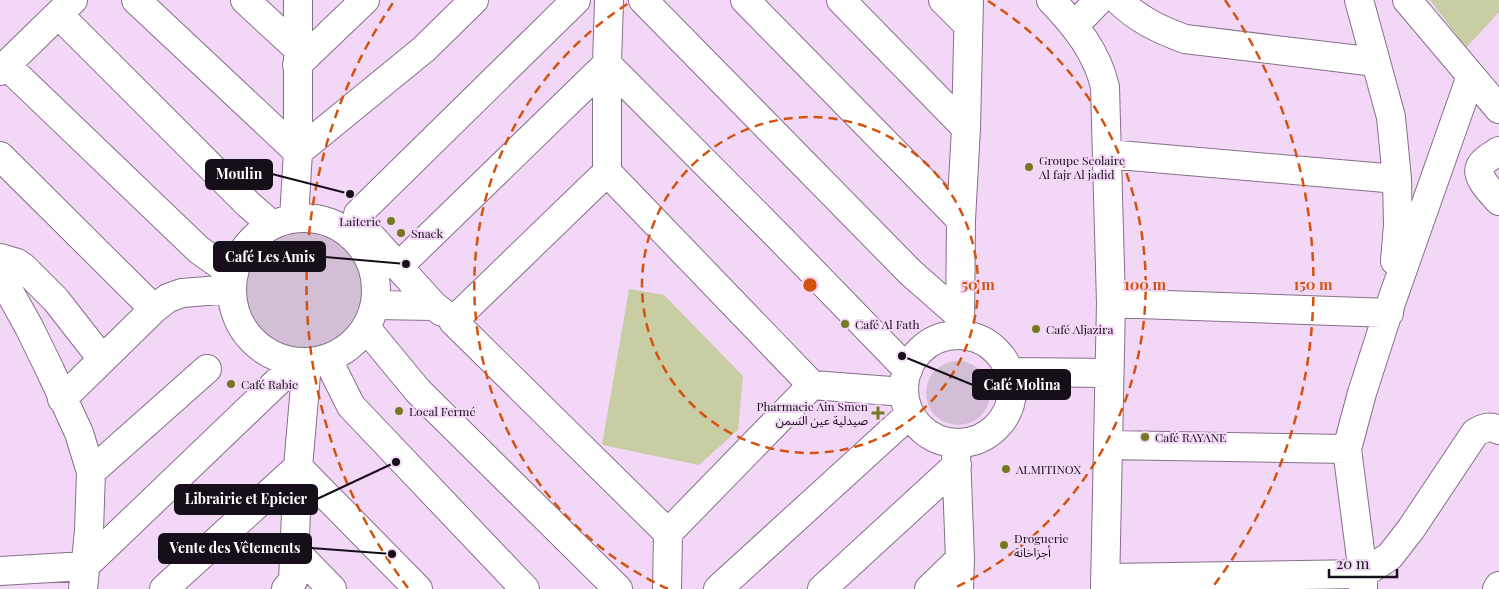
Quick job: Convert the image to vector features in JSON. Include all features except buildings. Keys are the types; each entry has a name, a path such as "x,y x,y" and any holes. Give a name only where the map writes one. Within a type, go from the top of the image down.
{"street":[{"path":"136,0 298,152"},
{"path":"245,0 297,57"},
{"path":"283,222 298,152 298,0"},
{"path":"297,57 365,0"},
{"path":"298,152 424,49 474,0"},
{"path":"576,0 358,214 357,221 443,313 668,533"},
{"path":"609,0 607,172 812,385 907,392"},
{"path":"643,0 912,273 960,326 999,353 1010,372 1012,398 1008,411 1001,422 981,438 968,442 822,589"},
{"path":"745,0 961,220"},
{"path":"841,0 966,128"},
{"path":"718,589 907,392 917,355 931,343 948,336 960,326 961,220 966,128 968,12 943,0"},
{"path":"1051,0 1075,25 1094,56 1105,87 1111,304 1108,373 1105,584 1363,581 1390,556 1406,536 1475,432 1488,427 1499,430"},
{"path":"1075,25 1099,0"},
{"path":"1118,0 1133,14 1157,28 1185,39 1376,62"},
{"path":"1359,0 1391,117 1398,179 1398,225 1390,306"},
{"path":"1407,0 1472,76 1497,96"},
{"path":"233,282 3,68 66,7 248,204 283,222"},
{"path":"398,267 607,64"},
{"path":"607,64 785,243 907,392 918,426 929,435 942,441 956,454 960,559 959,589"},
{"path":"1363,581 1347,448 1362,393 1390,306 1472,76"},
{"path":"1499,151 1479,168 1480,177 1499,201"},
{"path":"1107,154 1398,179"},
{"path":"0,156 154,309"},
{"path":"371,317 443,313 607,172"},
{"path":"0,571 84,577 311,361 349,347 371,317 377,292 373,267 361,245 344,229 316,219 283,222 263,230 247,245 241,254 233,282 235,313 246,334 274,356 311,361 351,406 526,589"},
{"path":"0,258 17,262 24,268 56,300 102,359"},
{"path":"0,275 29,326 79,433 91,472 89,531 84,577"},
{"path":"62,399 154,309 168,298 182,293 233,282"},
{"path":"1111,304 1390,306"},
{"path":"371,317 418,391 618,589"},
{"path":"294,586 298,468 311,361"},
{"path":"91,472 207,368"},
{"path":"1010,372 1108,373"},
{"path":"667,589 668,533 812,385"},
{"path":"1108,445 1347,448"},
{"path":"164,589 298,468"},
{"path":"298,468 418,589"},
{"path":"294,550 332,589"},
{"path":"929,589 960,559"}],"shaded area":[{"path":"304,232 316,233 327,237 337,242 346,250 354,259 359,269 363,280 363,304 359,315 354,325 346,334 337,342 327,347 316,351 304,352 292,351 281,347 271,342 262,334 254,325 249,315 245,304 244,292 245,280 249,269 254,259 262,250 271,242 281,237 292,233"},
{"path":"958,361 970,363 981,370 988,381 990,393 988,405 981,416 970,423 958,425 946,423 935,416 928,405 926,393 928,381 935,370 946,363"}],"place":[{"name":"Groupe Scolaire Al fajr Al jadid","path":"1029,167"},
{"name":"Moulin","path":"350,194"},
{"name":"Laiterie","path":"391,221"},
{"name":"Snack","path":"401,233"},
{"name":"Café Les Amis","path":"406,264"},
{"name":"Café Al Fath","path":"845,324"},
{"name":"Café Aljazira","path":"1036,329"},
{"name":"Café Molina","path":"902,356"},
{"name":"Café Rabie","path":"231,384"},
{"name":"Local Fermé","path":"399,411"},
{"name":"Pharmacie Ain Smen صيدلية عين السمن","path":"878,413"},
{"name":"Café RAYANE","path":"1145,437"},
{"name":"Librairie et Epicier","path":"396,462"},
{"name":"ALMITINOX","path":"1006,469"},
{"name":"Droguerie أجزاخانة","path":"1004,545"},
{"name":"Vente des Vêtements","path":"392,554"}]}
